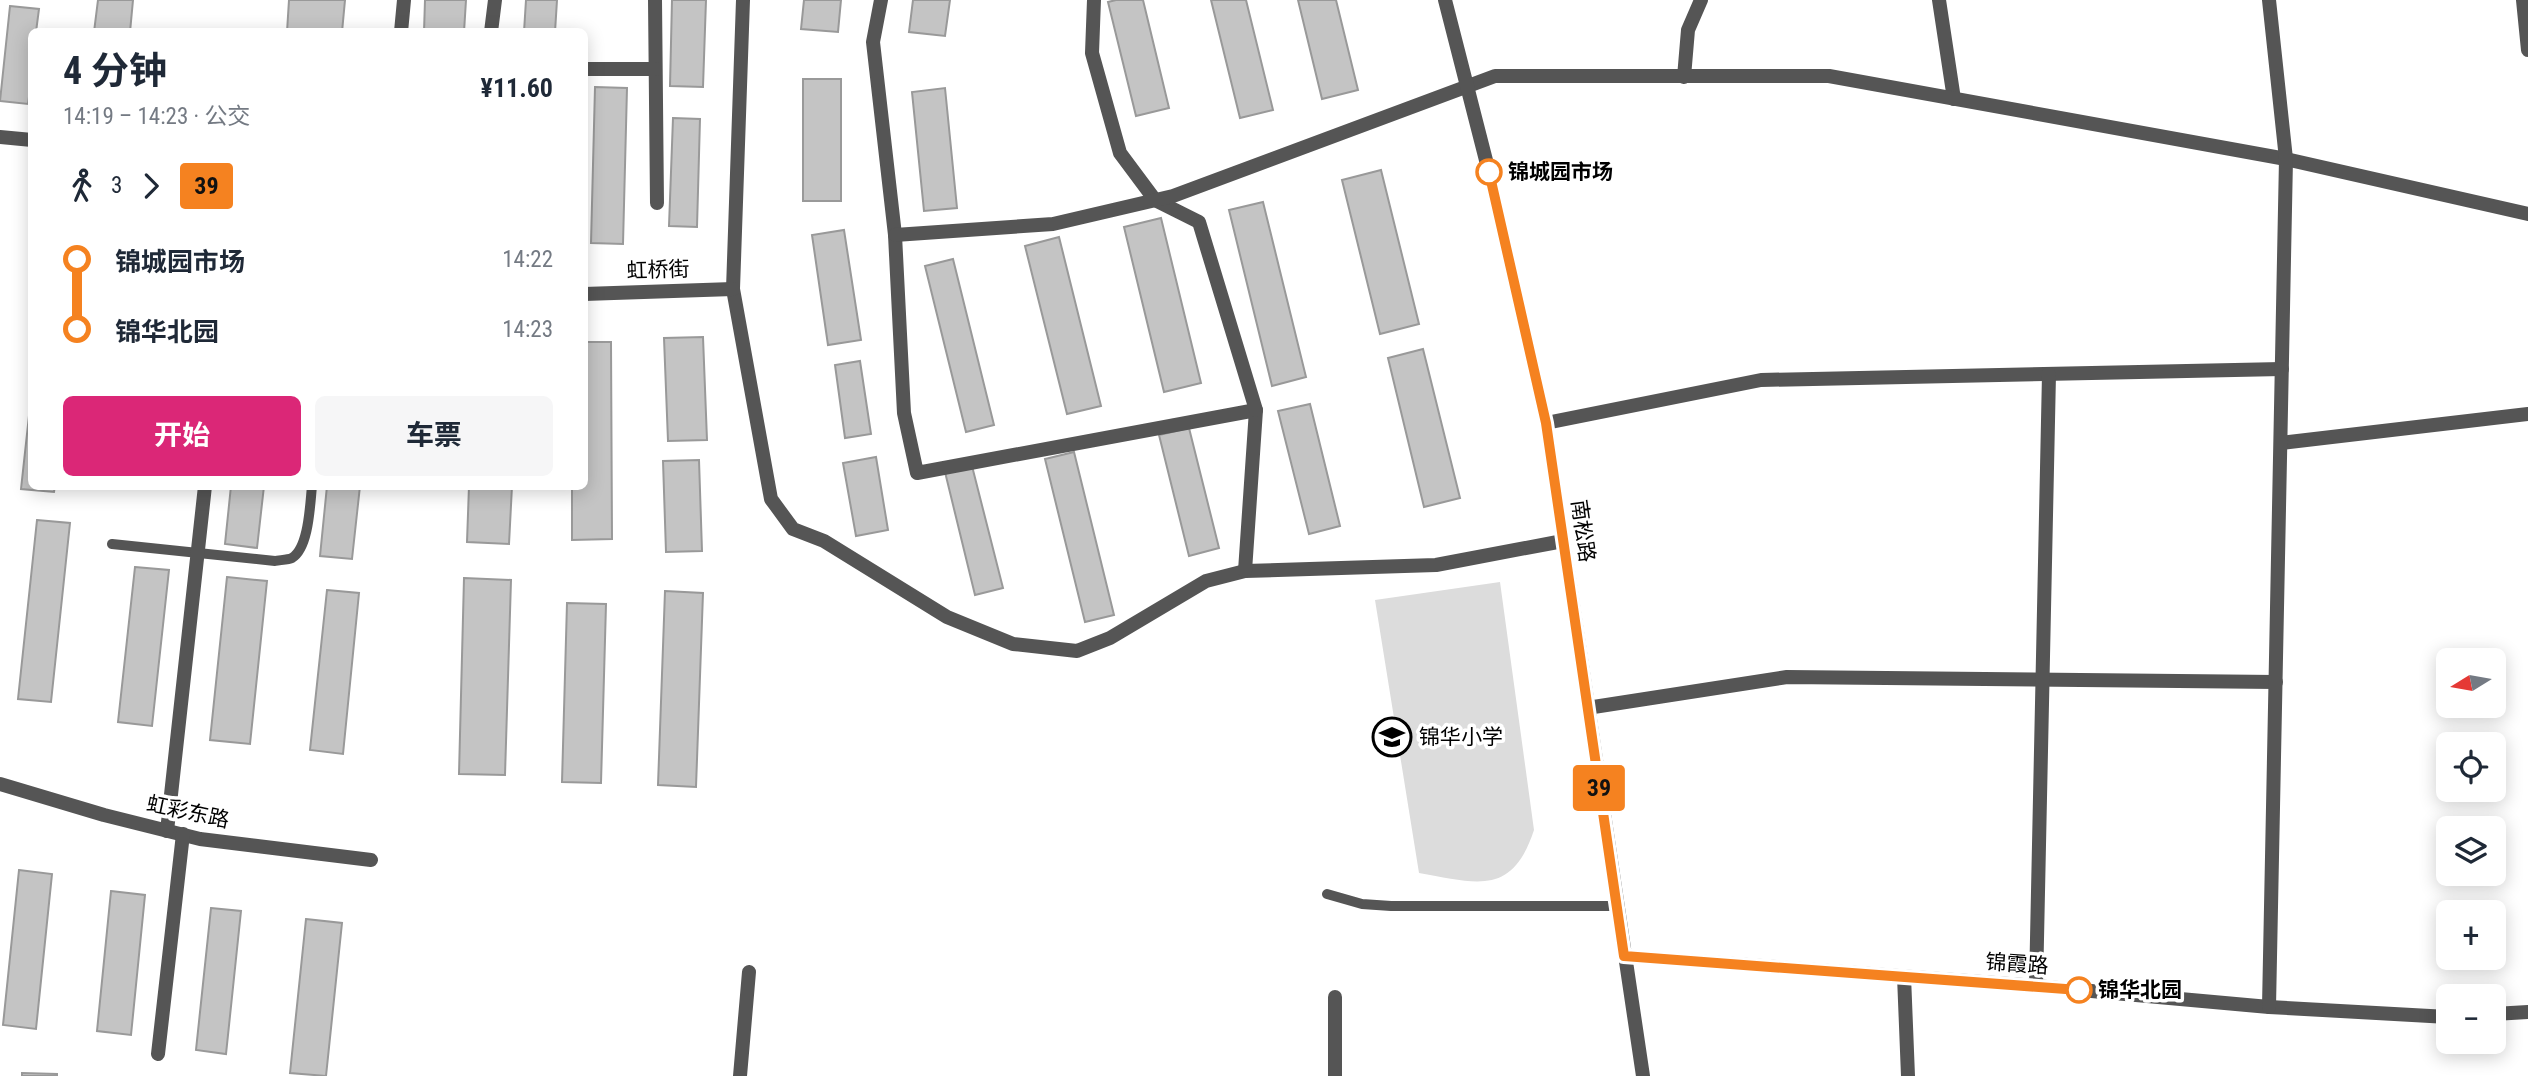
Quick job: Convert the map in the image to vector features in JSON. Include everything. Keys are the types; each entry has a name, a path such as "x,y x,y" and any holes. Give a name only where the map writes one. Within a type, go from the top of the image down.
{"street":[{"path":"401,28 404,0"},
{"path":"492,28 495,0"},
{"path":"655,0 657,203"},
{"path":"743,0 733,289 771,499 793,529 824,541 947,617 1013,644 1077,651 1110,638 1206,581 1245,571 1436,565 1563,541"},
{"path":"881,0 873,42 895,234 904,413 916,473 1256,410"},
{"path":"1094,0 1092,53 1120,153 1155,200 1199,222 1256,410 1245,571"},
{"name":"南松路","path":"1446,0 1489,172 1546,423 1643,1076"},
{"path":"1684,76 1688,30 1700,0"},
{"path":"1939,0 1954,99"},
{"path":"2269,0 2286,159 2269,1007"},
{"path":"2523,0 2528,50"},
{"path":"588,69 654,69"},
{"path":"895,234 1053,224 1172,196 1495,76 1829,76 2286,159 2528,214"},
{"path":"0,137 28,140"},
{"name":"虹桥街","path":"588,294 733,289"},
{"path":"1546,423 1761,380 2282,369"},
{"path":"2036,986 2049,374"},
{"path":"2281,443 2528,414"},
{"path":"167,831 205,490"},
{"path":"1587,708 1787,677 2276,682"},
{"name":"虹彩东路","path":"0,784 167,831 371,860"},
{"path":"158,1054 183,834"},
{"name":"锦霞路","path":"1624,956 2036,986 2269,1007 2436,1016"},
{"path":"740,1076 749,972"},
{"path":"1904,976 1908,1076"},
{"path":"1335,998 1335,1076"},
{"path":"2506,1013 2528,1012"}],"lane":[{"path":"112,544 275,561 291,558 300,550 308,524 312,490"},
{"path":"1327,894 1362,904 1391,906 1616,906"}],"shaded area":[{"path":"1500,582 1534,830 1515,866 1503,876 1475,881 1419,873 1375,600"}],"building":[{"path":"98,0 133,0 130,28 94,28"},
{"path":"289,0 345,0 342,28 287,28"},
{"path":"425,0 466,0 464,28 424,28"},
{"path":"526,0 557,0 555,28 524,28"},
{"path":"672,0 706,0 703,87 670,86"},
{"path":"804,0 841,0 838,32 801,29"},
{"path":"913,0 950,0 945,36 909,32"},
{"path":"1143,0 1169,108 1136,116 1108,2"},
{"path":"1211,0 1246,0 1273,110 1240,118"},
{"path":"1298,0 1336,0 1358,90 1322,99"},
{"path":"10,6 39,9 37,28 28,28 28,104 0,101"},
{"path":"803,79 841,79 841,201 803,201"},
{"path":"595,87 627,88 623,244 591,243"},
{"path":"945,88 957,208 924,211 912,92"},
{"path":"673,118 700,119 697,227 669,226"},
{"path":"1381,170 1419,324 1380,334 1342,180"},
{"path":"1263,202 1306,377 1272,386 1229,210"},
{"path":"1161,218 1201,383 1164,392 1124,227"},
{"path":"844,230 861,340 828,345 812,235"},
{"path":"1059,237 1101,406 1067,414 1025,246"},
{"path":"953,259 994,425 966,432 925,266"},
{"path":"703,337 707,440 668,441 664,338"},
{"path":"588,342 611,342 612,539 572,540 572,490 588,490"},
{"path":"1423,349 1460,498 1424,507 1388,358"},
{"path":"860,361 871,434 845,438 835,365"},
{"path":"1310,404 1340,526 1309,534 1278,411"},
{"path":"28,425 28,490 21,489"},
{"path":"1189,428 1219,548 1189,556 1159,435"},
{"path":"1074,452 1114,615 1085,622 1045,459"},
{"path":"876,457 888,530 856,536 843,463"},
{"path":"699,460 702,551 666,552 663,461"},
{"path":"972,466 1003,588 975,595 945,472"},
{"path":"231,490 264,490 257,548 225,544"},
{"path":"327,490 360,490 352,559 320,556"},
{"path":"469,490 512,490 509,544 467,542"},
{"path":"37,520 70,523 51,702 18,699"},
{"path":"135,567 169,570 152,726 118,722"},
{"path":"227,577 267,581 250,744 210,740"},
{"path":"464,578 511,580 505,775 459,774"},
{"path":"327,590 359,593 343,754 310,750"},
{"path":"665,591 703,593 696,787 658,785"},
{"path":"567,603 606,604 601,783 562,782"},
{"path":"19,870 52,874 36,1029 3,1025"},
{"path":"111,891 145,895 131,1035 97,1031"},
{"path":"211,908 241,911 226,1054 196,1050"},
{"path":"306,919 342,923 326,1076 290,1073"},
{"path":"22,1073 57,1074 57,1076 22,1076"}],"bus line":[{"name":"39","path":"1489,172 1546,423 1624,956 2079,990"}],"place":[{"name":"锦城园市场","path":"1489,172"},
{"name":"锦华小学","path":"1392,737"},
{"name":"锦华北园","path":"2079,990"}]}
